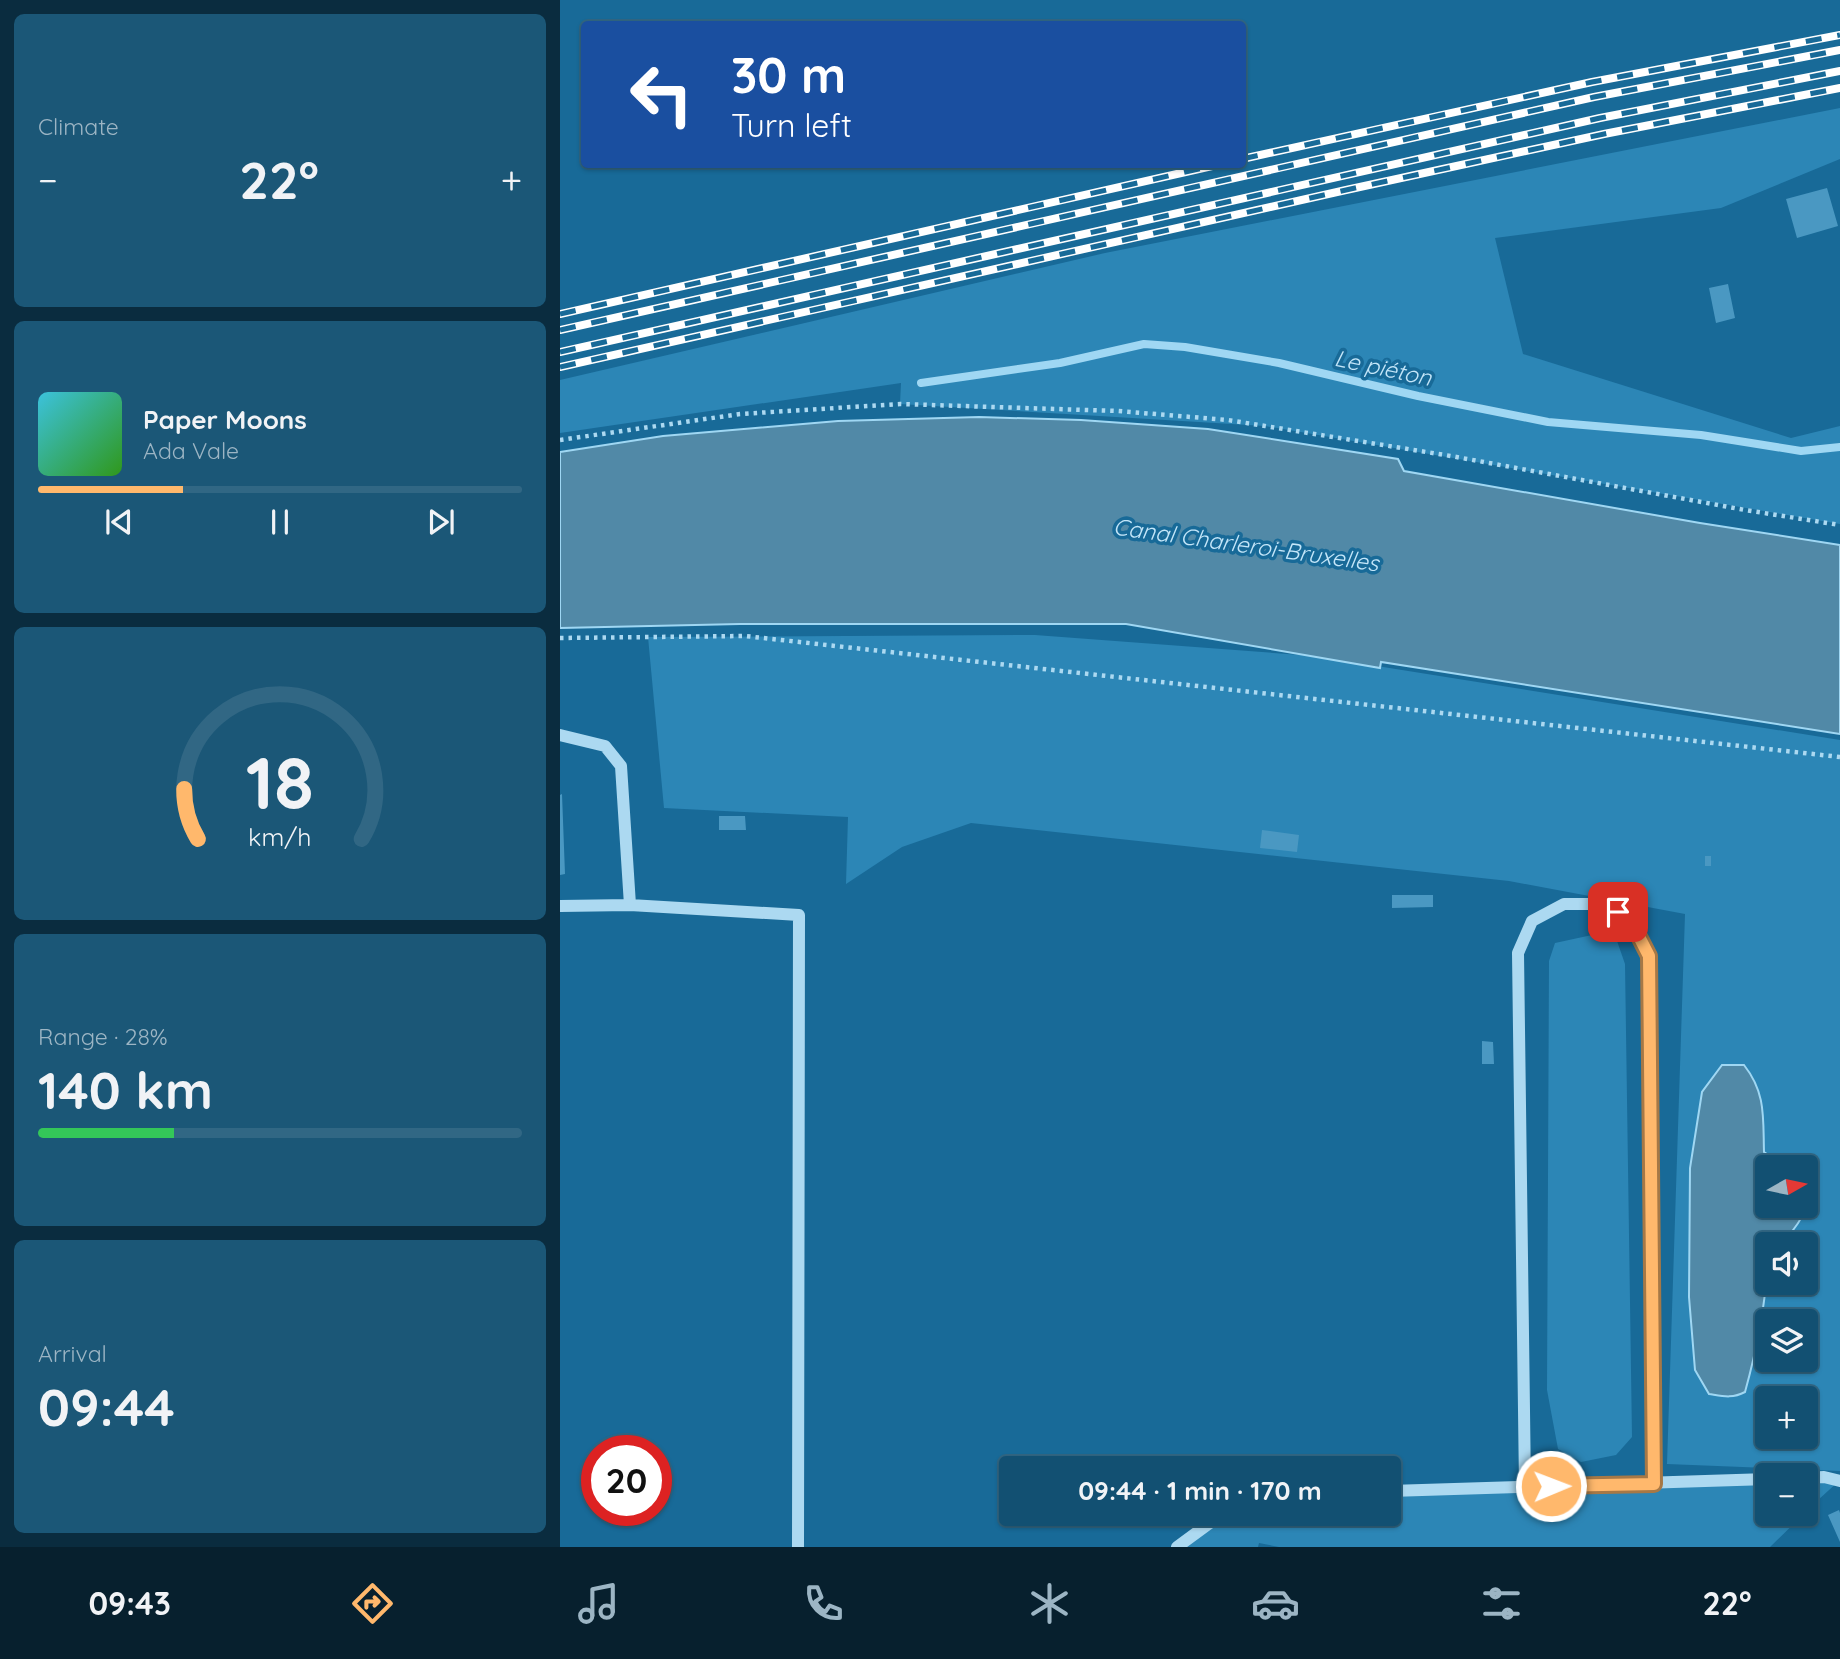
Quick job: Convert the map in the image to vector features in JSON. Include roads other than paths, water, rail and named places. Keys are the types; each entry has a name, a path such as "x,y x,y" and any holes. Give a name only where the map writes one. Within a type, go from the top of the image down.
{"lane":[{"path":"560,735 605,746 621,766 629,905"},
{"path":"1525,1486 1518,953 1532,921 1564,904 1604,904 1631,921 1649,956 1654,1484"},
{"path":"560,906 629,905 799,915 798,1547"},
{"path":"1818,1477 1840,1480"},
{"path":"1401,1491 1755,1480"},
{"path":"1177,1547 1206,1526"}],"water":[{"name":"Canal Charleroi-Bruxelles","path":"979,417 1081,420 1208,429 1398,459 1404,471 1840,545 1840,734 1381,662 1380,668 1126,624 740,624 560,628 560,452 663,436 838,421"},
{"path":"1722,1065 1744,1065 1760,1096 1764,1152 1768,1155 1755,1155 1755,1218 1801,1218 1791,1232 1755,1232 1755,1295 1764,1295 1762,1309 1755,1309 1755,1351 1745,1392 1736,1396 1709,1394 1695,1370 1689,1297 1690,1168 1702,1092"}],"waterway":[{"name":"Le piéton","path":"921,383 1060,363 1144,344 1185,347 1279,363 1418,396 1548,422 1701,435 1801,451 1840,447"}],"railway":[{"path":"1246,158 1592,82 1840,35"},
{"path":"560,330 1594,97 1840,50"},
{"path":"560,352 1600,118 1840,71"},
{"path":"560,367 1346,190 1604,134 1840,88"},
{"path":"560,314 1203,168"}]}
